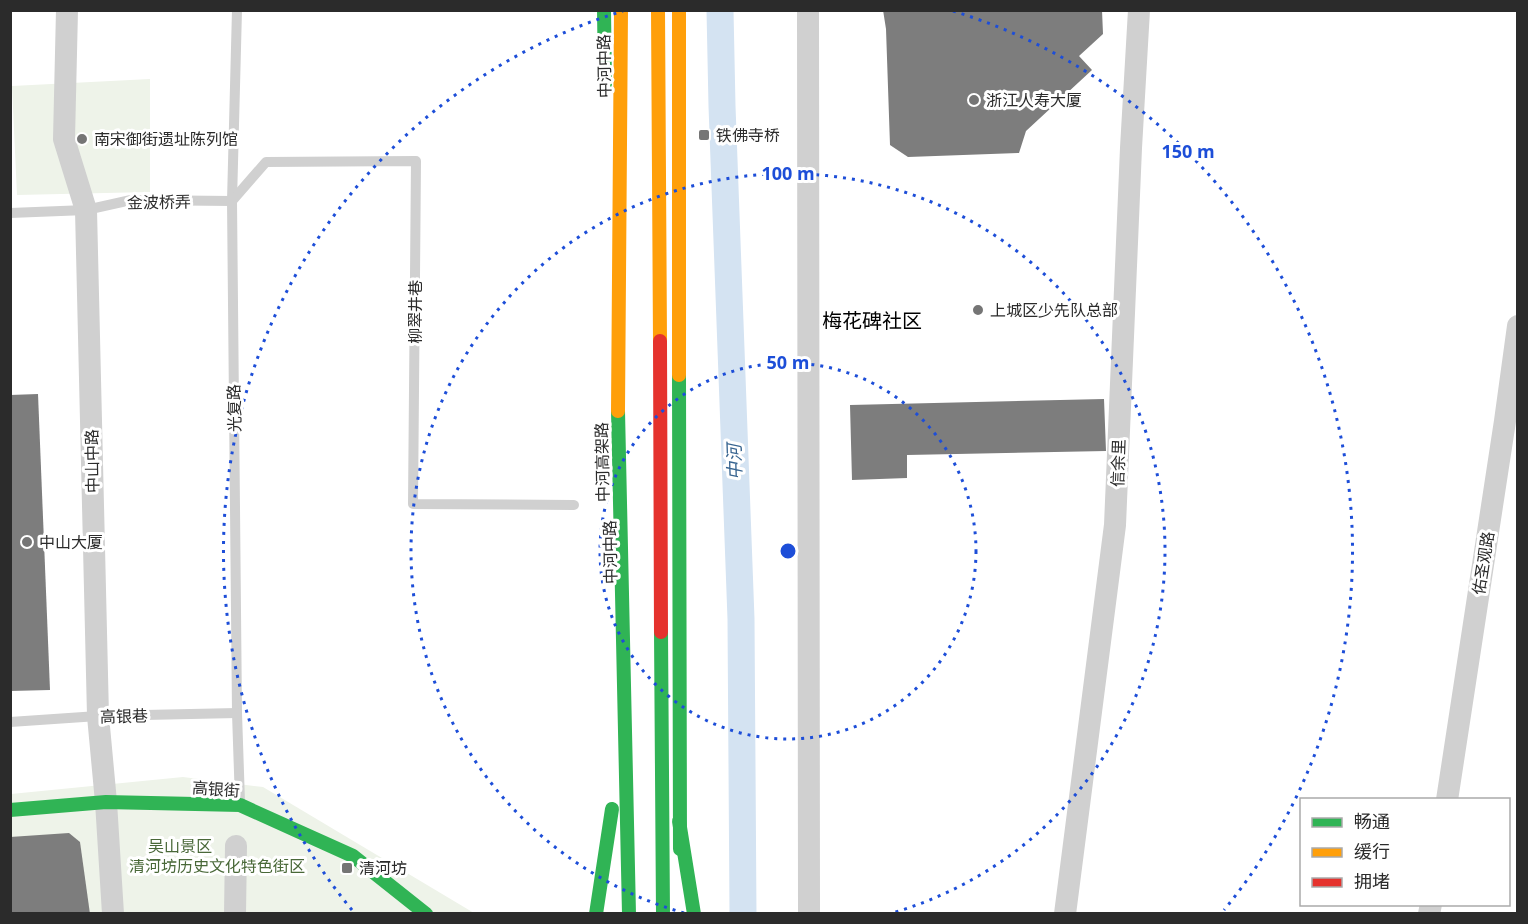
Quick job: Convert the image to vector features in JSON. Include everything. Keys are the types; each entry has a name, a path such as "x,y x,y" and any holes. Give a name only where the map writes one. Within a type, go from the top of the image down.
{"main road":[{"name":"中河中路","path":"604,10 605,94"},
{"name":"中河高架路","path":"621,10 617,385 629,914"},
{"path":"658,10 663,914"},
{"path":"679,10 681,914"},
{"name":"中河中路","path":"606,212 612,747"},
{"path":"662,724 694,914"},
{"path":"596,914 625,725"},
{"path":"613,795 614,890"},
{"name":"高银街","path":"10,810 106,802 240,805 353,856 421,912"}],"street":[{"name":"中山中路","path":"68,10 64,139 86,210 98,716 113,914"},
{"path":"808,10 809,914"},
{"name":"信余里","path":"1065,914 1115,525 1139,10"},
{"name":"佑圣观路","path":"1447,798 1511,422 1518,326"},
{"path":"235,914 236,846"}],"lane":[{"name":"光复路","path":"237,10 232,201 240,805"},
{"name":"柳翠井巷","path":"232,201 266,162 416,161 413,504 574,505"},
{"name":"金波桥弄","path":"10,213 86,210 131,200 232,201"},
{"name":"高银巷","path":"10,722 98,716 237,713"}],"green space":[{"path":"150,79 150,192 17,195 12,86"},
{"name":"吴山景区","path":"183,777 263,787 474,913 11,914 11,794"}],"building":[{"name":"浙江人寿大厦","path":"883,10 1102,10 1103,34 1079,56 1092,70 1026,131 1019,153 908,157 890,145 886,29"},
{"name":"中山大厦","path":"38,394 50,690 10,691 10,395"},
{"path":"1104,399 1106,451 907,455 907,478 852,480 850,405"},
{"path":"69,833 80,842 90,914 10,914 10,837"}],"waterway":[{"name":"中河","path":"720,10 741,619 743,914"}],"traffic: fast":[{"path":"604,10 605,84"},
{"path":"679,375 680,849"},
{"path":"618,411 629,914"},
{"path":"661,632 663,914"},
{"path":"10,810 106,802 240,805 353,856 426,914"},
{"path":"596,914 612,809"},
{"path":"679,821 694,914"}],"traffic: slow":[{"path":"618,411 621,10"},
{"path":"658,10 660,341"},
{"path":"679,10 679,375"}],"traffic: jam":[{"path":"660,341 661,632"}],"place":[{"name":"浙江人寿大厦","path":"974,100"},
{"name":"铁佛寺桥","path":"704,135"},
{"name":"南宋御街遗址陈列馆","path":"82,139"},
{"name":"上城区少先队总部","path":"978,310"},
{"name":"中山大厦","path":"27,542"},
{"name":"清河坊","path":"347,868"}],"district":[{"name":"梅花碑社区","path":"872,321"}],"park label":[{"name":"清河坊历史文化特色街区","path":"217,866"}]}
